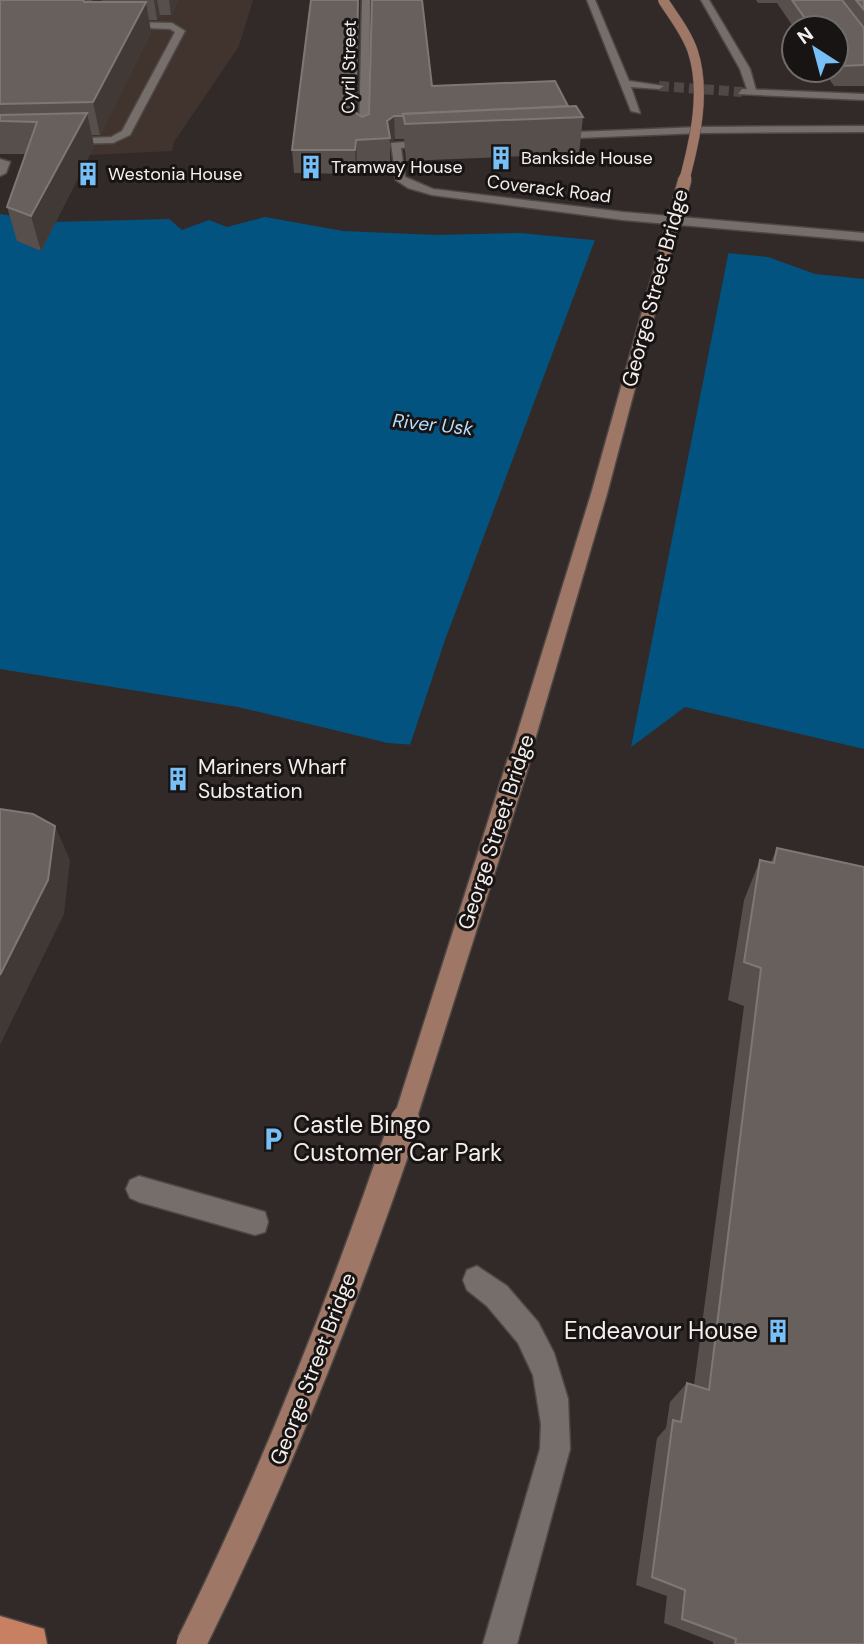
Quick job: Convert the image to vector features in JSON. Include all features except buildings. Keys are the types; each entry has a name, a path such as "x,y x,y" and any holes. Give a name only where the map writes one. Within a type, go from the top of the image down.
{"main road":[{"name":"George Street Bridge","path":"191,1644 218,1592 304,1403 372,1217 519,760 599,494 676,215 695,127 698,75 694,53 663,0"},
{"path":"0,1633 32,1640"}],"street":[{"name":"Cyril Street","path":"364,135 366,0"},
{"path":"591,0 636,111"},
{"path":"705,0 745,68 747,92 864,97"},
{"path":"55,142 113,140 126,133 180,32 172,26 123,27 107,24"},
{"path":"625,84 659,86"},
{"path":"541,136 700,130 864,129"},
{"name":"Coverack Road","path":"448,142 395,145 398,174 412,186 441,194 623,216 864,237"},
{"path":"0,162 5,162 0,173"},
{"path":"139,1189 255,1222"},
{"path":"477,1280 513,1310 532,1340 554,1390 558,1420 555,1449 500,1644"}],"shaded area":[{"path":"0,0 253,0 239,46 174,142 172,151 89,155 0,154"}],"water":[{"name":"River Usk","path":"0,214 53,222 169,219 182,230 209,220 227,227 265,217 343,231 436,235 520,233 768,257 815,274 864,279 864,749 685,707 615,759 388,743 238,707 0,669"}],"pier":[{"path":"596,237 729,250 630,752 616,762 409,748 445,640"}],"tunnel":[{"path":"659,86 742,92"}],"place":[{"name":"Bankside House","path":"501,158"},
{"name":"Tramway House","path":"311,167"},
{"name":"Westonia House","path":"88,174"},
{"name":"Mariners Wharf Substation","path":"178,779"},
{"name":"Castle Bingo Customer Car Park","path":"273,1139"},
{"name":"Endeavour House","path":"778,1331"}]}
